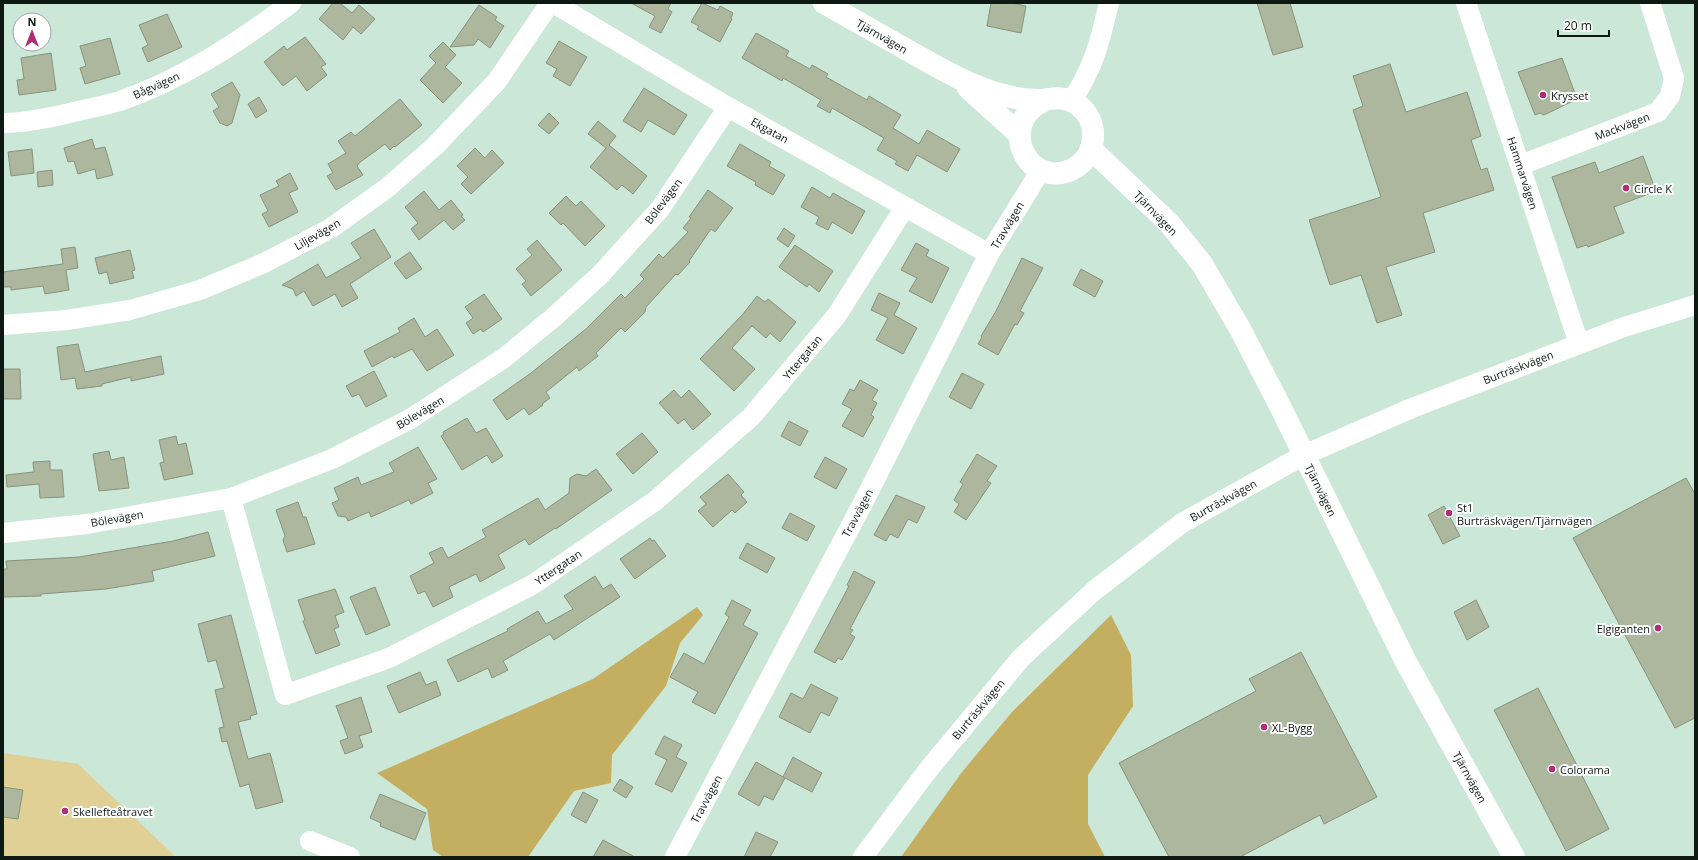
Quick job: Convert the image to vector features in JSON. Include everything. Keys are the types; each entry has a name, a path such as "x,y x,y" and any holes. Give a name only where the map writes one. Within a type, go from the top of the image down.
{"street":[{"name":"Bågvägen","path":"3,123 57,117 139,94 192,69 248,36 291,3"},
{"name":"Liljevägen","path":"3,325 67,320 130,310 200,290 264,263 331,228 387,188 435,146 497,81 550,3"},
{"name":"Ekgatan","path":"553,3 728,107 989,254"},
{"name":"Tjärnvägen","path":"824,3 960,80 1006,96 1043,101"},
{"path":"1071,101 1082,86 1095,60 1109,3"},
{"name":"Hammarvägen","path":"1466,3 1521,165 1579,344"},
{"name":"Mackvägen","path":"1521,165 1658,112 1670,96 1674,78 1650,3"},
{"name":"Tjärnvägen","path":"960,80 1019,134"},
{"path":"1054,98 1071,101 1082,109 1090,119 1094,136 1091,149 1082,162 1072,169 1060,173 1041,170 1026,157 1020,147 1019,134 1026,114 1031,108 1043,101 1054,98"},
{"name":"Bölevägen","path":"3,533 87,524 231,498 332,459 410,419 504,358 554,317 600,275 655,214 728,107"},
{"name":"Tjärnvägen","path":"1091,149 1169,223 1202,264 1239,327 1406,662 1514,857"},
{"name":"Travvägen","path":"675,857 864,500 989,254 1041,170"},
{"name":"Yttergatan","path":"231,498 285,695 389,658 532,585 655,500 751,417 837,315 905,207"},
{"name":"Burträskvägen","path":"863,857 928,770 1021,658 1095,590 1182,523 1304,455 1412,408 1624,327 1695,305"},
{"path":"310,841 350,857"}],"shaded area":[{"path":"697,607 703,615 680,643 666,686 612,755 611,783 574,791 528,857 443,857 433,850 427,809 377,773 593,679"},
{"path":"1111,615 1131,655 1133,706 1088,775 1088,824 1105,857 901,857 962,772 1012,712"},
{"name":"Skellefteåtravet","path":"3,753 78,764 176,857 3,857"}],"building":[{"path":"333,3 340,3 352,13 359,5 375,19 361,34 353,27 343,40 319,19"},
{"path":"631,3 671,3 668,9 672,12 661,33 649,27 655,16"},
{"path":"702,3 718,10 720,6 733,13 732,19 720,42 697,29 699,26 691,22"},
{"path":"991,3 1012,3 1026,6 1021,33 987,26"},
{"path":"1257,3 1290,3 1303,47 1273,55"},
{"path":"479,5 497,17 495,20 504,26 490,48 478,39 474,45 450,47"},
{"path":"167,14 182,47 148,62 142,48 148,45 139,25"},
{"path":"756,33 789,51 786,56 810,69 812,65 828,74 826,77 867,100 869,96 901,115 893,128 919,144 927,130 960,149 947,172 917,155 908,171 895,164 897,161 877,150 884,138 832,108 830,113 817,106 821,100 783,78 782,81 742,58"},
{"path":"305,37 326,64 321,67 327,75 307,91 296,76 283,86 264,62 284,46 287,50"},
{"path":"110,38 120,74 85,84 80,68 86,66 80,46"},
{"path":"559,41 587,57 570,86 553,76 557,69 546,63"},
{"path":"443,42 456,55 445,67 462,83 443,103 420,80 436,63 429,56"},
{"path":"51,53 56,90 19,95 17,80 24,79 21,58"},
{"path":"1562,58 1577,99 1544,115 1540,113 1535,115 1518,72"},
{"path":"1390,64 1406,112 1467,92 1481,136 1471,140 1481,170 1487,168 1494,190 1423,213 1435,252 1386,267 1402,315 1377,323 1361,275 1330,285 1309,220 1381,197 1353,110 1363,106 1353,76"},
{"path":"232,82 240,95 232,123 227,126 220,123 213,111 219,107 211,94"},
{"path":"644,88 687,115 674,135 648,120 641,132 623,121"},
{"path":"259,97 267,111 256,118 248,104"},
{"path":"400,99 422,125 395,147 394,146 390,150 385,144 359,163 357,166 363,175 336,190 327,176 333,173 328,164 346,153 338,141 351,132 355,136"},
{"path":"549,113 559,123 549,134 538,125"},
{"path":"598,121 616,136 609,145 647,176 633,194 622,185 617,190 590,167 606,148 588,134"},
{"path":"92,139 95,149 105,147 113,175 97,179 95,169 78,174 74,161 68,162 64,148"},
{"path":"740,144 771,162 769,166 785,175 773,195 755,185 756,182 727,166"},
{"path":"475,148 485,158 492,150 504,163 471,194 461,184 468,177 457,166"},
{"path":"32,149 34,173 11,176 8,152"},
{"path":"1643,156 1656,191 1614,207 1624,233 1588,247 1587,245 1577,248 1552,177 1595,162 1599,173"},
{"path":"52,170 53,185 38,187 37,172"},
{"path":"290,173 298,189 289,193 298,212 269,227 262,214 268,211 260,195 279,186 276,181"},
{"path":"812,187 830,198 833,193 865,211 852,234 832,222 828,230 816,224 819,217 801,207"},
{"path":"708,190 733,208 715,232 711,229 689,261 690,262 678,275 676,274 646,307 645,312 625,332 621,328 596,353 598,356 579,371 577,367 546,392 550,398 542,404 543,405 529,415 524,408 507,420 493,400 531,373 586,329 621,294 625,298 644,279 640,275 659,254 663,258 688,232 683,228"},
{"path":"424,191 439,210 451,200 463,215 461,216 465,220 453,230 444,220 419,240 411,229 418,223 405,207"},
{"path":"566,196 576,206 581,201 605,226 585,246 563,223 561,225 549,213"},
{"path":"784,228 795,236 788,247 777,239"},
{"path":"374,229 391,257 350,284 358,298 342,307 335,294 313,306 304,291 296,296 293,289 282,285 318,264 326,278 361,258 351,243"},
{"path":"537,240 562,270 531,296 522,284 526,281 516,269 532,255 527,249"},
{"path":"916,243 929,250 926,256 949,268 932,303 909,291 917,278 901,270"},
{"path":"795,245 833,271 819,292 809,284 807,287 779,267"},
{"path":"75,247 78,268 66,270 69,290 45,294 43,286 11,290 11,287 3,287 3,272 63,264 61,249"},
{"path":"130,250 135,270 132,271 134,278 110,284 107,272 99,274 95,258"},
{"path":"410,252 422,269 406,279 394,263"},
{"path":"1022,258 1043,268 1020,311 1024,313 1017,325 1015,324 998,355 978,344"},
{"path":"1081,269 1103,281 1095,297 1073,285"},
{"path":"879,293 900,303 894,315 917,328 903,354 876,340 888,318 871,310"},
{"path":"484,294 502,319 483,332 481,329 473,334 466,323 473,318 465,307"},
{"path":"757,296 765,302 768,299 796,322 780,342 770,333 766,338 752,326 732,348 755,369 734,391 700,359 743,314"},
{"path":"414,318 425,337 437,329 454,355 427,371 412,349 394,358 392,356 372,367 364,351 400,332 398,328"},
{"path":"78,344 85,372 161,356 164,374 131,381 131,377 102,384 102,386 77,389 75,378 61,380 57,347"},
{"path":"3,369 20,369 21,399 3,399"},
{"path":"374,371 387,396 366,407 359,394 352,397 346,386"},
{"path":"962,373 984,384 971,409 949,397"},
{"path":"860,380 878,390 872,400 877,403 871,415 874,417 863,437 842,426 852,409 842,404 850,389 854,391"},
{"path":"674,390 681,398 689,390 711,414 693,430 684,419 678,424 659,403"},
{"path":"467,418 476,433 486,428 503,456 492,463 487,455 462,470 441,436 444,434 443,432"},
{"path":"789,421 808,431 800,446 781,436"},
{"path":"642,433 658,452 633,474 616,454"},
{"path":"176,436 178,445 186,443 193,474 164,480 160,463 164,462 159,440"},
{"path":"418,447 437,479 428,483 433,493 411,504 409,500 371,517 369,512 348,521 346,517 338,516 332,503 339,500 334,488 358,477 361,485 394,472 389,463"},
{"path":"109,451 111,460 124,457 129,488 99,491 93,454"},
{"path":"977,454 997,466 987,481 991,483 966,520 954,512 959,504 954,500 963,484 960,482"},
{"path":"825,457 847,469 836,489 814,477"},
{"path":"50,461 50,470 62,470 64,497 40,498 39,484 7,487 6,475 34,472 33,462"},
{"path":"596,469 612,490 556,529 555,528 529,545 525,539 498,555 505,568 480,582 476,574 449,587 453,597 433,607 425,591 418,594 410,576 434,563 429,553 442,547 448,558 486,537 482,530 538,498 545,510 569,493 570,478 577,474 586,476"},
{"path":"728,474 744,492 741,495 747,502 735,513 732,510 713,527 698,511 706,504 700,497"},
{"name":"Elgiganten","path":"1686,478 1695,494 1695,718 1675,728 1573,538"},
{"path":"896,495 925,507 917,523 908,519 898,538 890,534 886,541 874,535"},
{"path":"298,502 303,517 306,517 315,544 287,552 283,540 285,536 276,510"},
{"path":"1444,506 1460,536 1443,544 1428,515"},
{"path":"790,513 815,526 807,541 782,528"},
{"path":"208,532 215,556 152,571 154,581 106,589 41,594 41,596 3,597 3,569 7,569 6,561 79,557 173,541"},
{"path":"650,538 652,541 654,540 666,556 635,579 620,559"},
{"path":"747,543 775,558 767,573 739,558"},
{"path":"854,571 875,582 850,629 853,630 850,634 855,637 842,660 838,658 835,663 814,652 849,586 847,585"},
{"path":"595,576 603,589 611,584 620,597 554,640 550,634 503,661 508,670 492,678 488,668 458,682 447,660 508,631 507,629 538,611 546,624 573,609 564,596"},
{"path":"375,587 390,625 366,635 350,597"},
{"path":"335,589 344,612 335,616 339,627 334,629 340,645 316,654 303,621 305,620 298,600"},
{"path":"732,600 751,610 743,625 758,633 715,714 692,702 698,692 670,677 684,653 704,664 729,617 725,614"},
{"path":"1476,600 1489,627 1467,640 1454,612"},
{"path":"231,615 257,714 250,716 251,719 238,722 248,759 270,753 283,802 256,809 249,784 240,787 227,741 222,742 219,728 224,727 215,690 224,688 216,660 208,662 198,624"},
{"name":"XL-Bygg","path":"1301,652 1377,797 1324,824 1320,815 1240,857 1169,857 1119,763 1256,691 1249,679"},
{"path":"420,672 426,685 436,681 441,695 399,713 387,686"},
{"path":"811,684 838,698 829,716 821,712 810,733 779,717 791,693 803,699"},
{"name":"Colorama","path":"1538,688 1609,829 1566,851 1494,710"},
{"path":"361,697 372,732 359,736 363,747 345,754 340,741 348,738 336,706"},
{"path":"664,736 682,745 676,757 687,763 672,792 655,784 667,760 655,754"},
{"path":"793,757 822,773 812,792 783,777"},
{"path":"756,762 785,778 773,800 764,796 759,806 738,794"},
{"path":"620,779 633,787 626,798 613,790"},
{"path":"3,787 23,790 18,819 3,817"},
{"path":"583,792 598,800 586,823 571,815"},
{"path":"380,794 426,813 415,840 380,826 381,823 370,818"},
{"path":"756,832 778,842 770,857 744,857"},
{"path":"603,840 635,857 593,857"}],"place":[{"name":"Krysset","path":"1543,95"},
{"name":"Circle K","path":"1626,188"},
{"name":"St1 Burträskvägen/Tjärnvägen","path":"1449,513"},
{"name":"Elgiganten","path":"1658,628"},
{"name":"XL-Bygg","path":"1264,727"},
{"name":"Colorama","path":"1552,769"},
{"name":"Skellefteåtravet","path":"65,811"}]}
